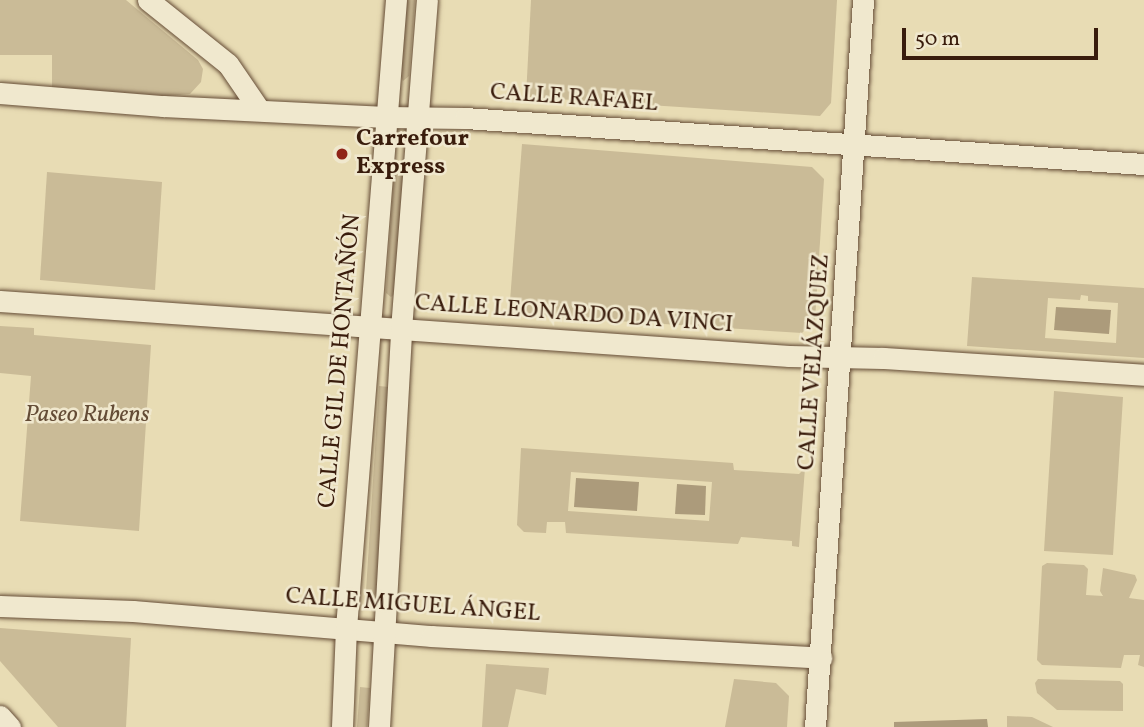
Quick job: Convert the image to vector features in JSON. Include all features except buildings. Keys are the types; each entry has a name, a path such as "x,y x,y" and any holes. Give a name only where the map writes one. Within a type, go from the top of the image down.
{"street":[{"path":"148,0 228,64 258,108"},
{"name":"CALLE GIL DE HONTAÑÓN","path":"342,727 346,628 396,0"},
{"path":"379,727 401,329 428,0"},
{"name":"CALLE VELÁZQUEZ","path":"816,727 856,144 863,0"},
{"name":"CALLE RAFAEL","path":"0,93 163,106 258,108 386,117 465,118 1144,164"},
{"name":"CALLE LEONARDO DA VINCI","path":"0,302 842,358 1144,375"},
{"name":"CALLE MIGUEL ÁNGEL","path":"0,606 133,611 385,632 821,658"},
{"path":"0,716 10,727"}],"green space":[{"path":"0,0 126,0 198,60 203,69 201,82 190,94 168,96 52,88 52,55 0,55"},
{"path":"405,0 415,0 409,76 403,81 400,74"},
{"path":"531,0 837,0 831,103 820,116 526,97"},
{"path":"522,144 812,167 824,179 815,320 802,333 509,314"},
{"path":"394,171 403,171 396,293 391,297 386,293"},
{"path":"47,172 162,182 155,290 40,280"},
{"path":"972,277 1144,288 1144,358 967,346","holes":["1081,295 1088,296 1088,301 1118,303 1116,343 1045,338 1048,298 1080,300"]},
{"name":"Paseo Rubens","path":"0,326 34,328 34,335 151,345 139,531 20,521 31,376 0,373"},
{"path":"379,386 389,387 377,592 371,599 366,591"},
{"path":"1054,391 1123,397 1113,555 1044,551"},
{"path":"521,448 733,463 734,470 799,474 805,468 799,547 792,546 792,541 741,537 738,544 566,533 565,522 547,522 546,533 524,532 517,525","holes":["571,472 712,482 709,521 568,511"]},
{"path":"1047,563 1084,565 1088,569 1086,595 1103,596 1100,591 1103,568 1135,575 1137,580 1129,598 1144,600 1144,667 1138,665 1140,655 1124,655 1121,668 1042,665 1037,660 1042,566"},
{"path":"0,628 131,638 126,727 58,727 0,661"},
{"path":"486,664 549,668 546,695 516,689 508,727 482,727"},
{"path":"734,679 776,683 789,696 787,727 725,727"},
{"path":"1038,679 1120,681 1123,684 1123,711 1057,710 1037,693 1035,683"},
{"path":"360,687 370,688 367,727 357,727"},
{"path":"1007,716 1032,717 1053,727 1007,727"}],"shaded area":[{"path":"1056,307 1111,310 1109,334 1054,330"},
{"path":"576,478 639,482 637,511 574,507"},
{"path":"677,484 706,486 705,515 675,514"},
{"path":"987,719 988,727 894,727 894,722"}],"place":[{"name":"Carrefour Express","path":"342,154"}]}
